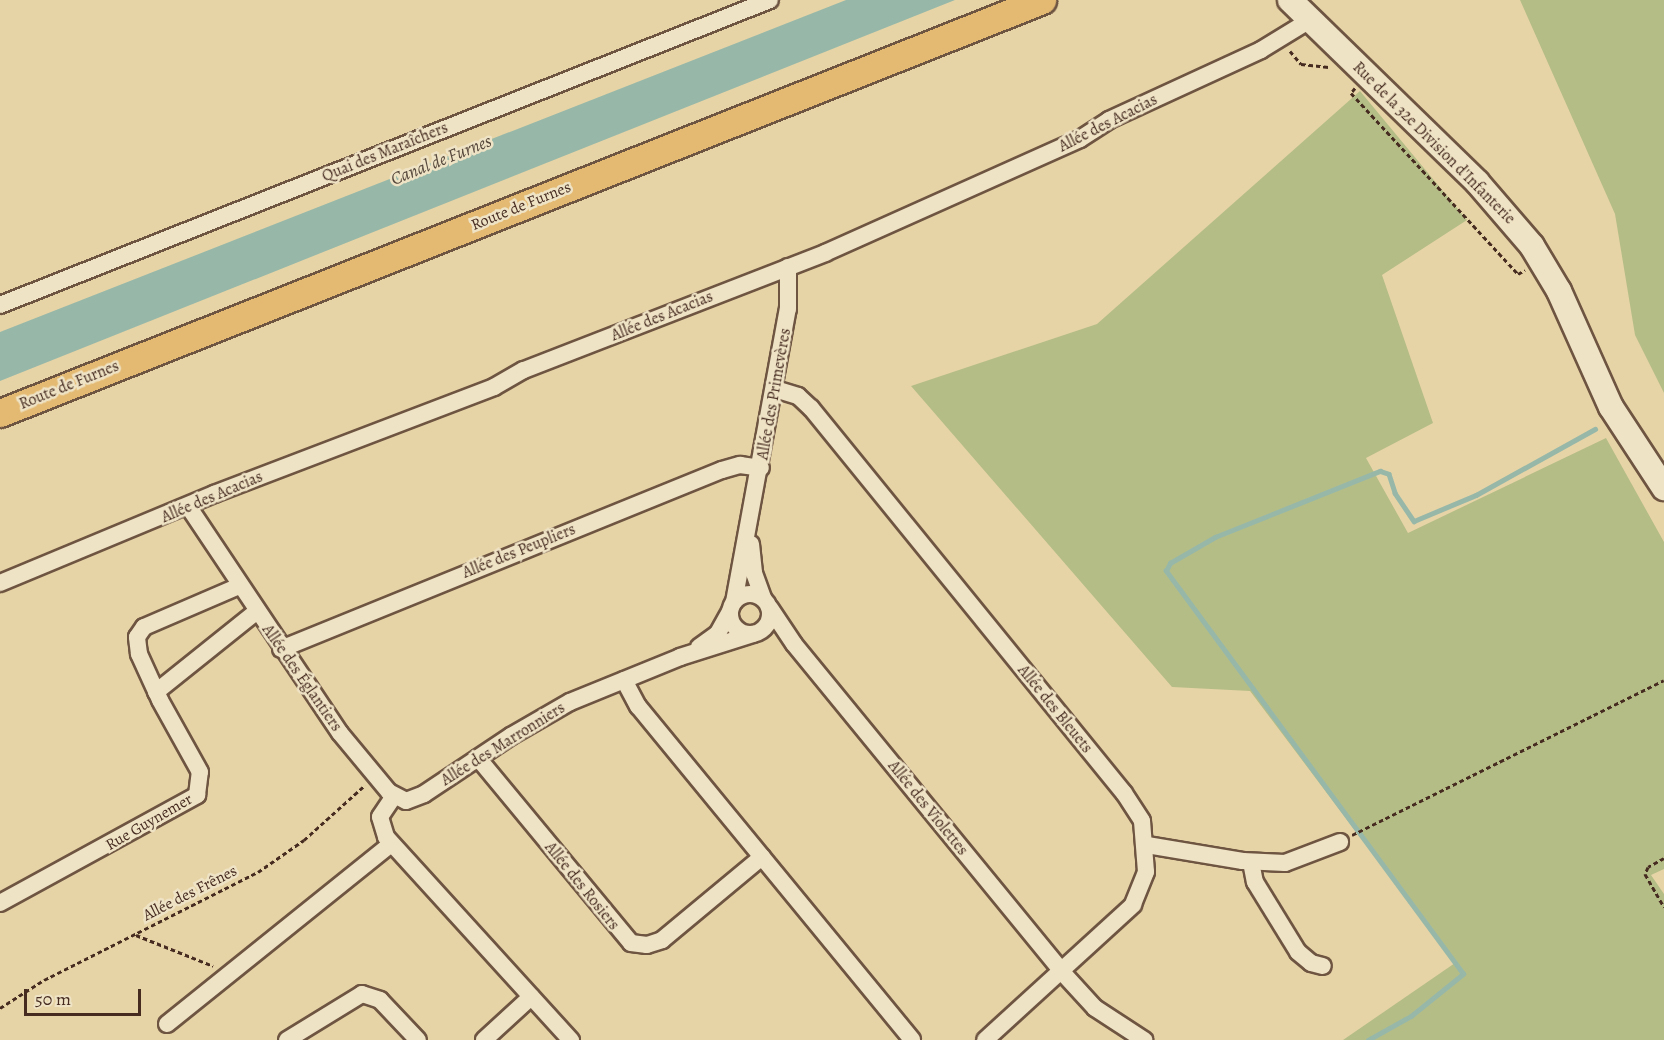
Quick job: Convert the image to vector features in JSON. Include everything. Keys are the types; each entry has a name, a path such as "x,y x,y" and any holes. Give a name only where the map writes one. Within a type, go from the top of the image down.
{"main road":[{"name":"Route de Furnes","path":"0,413 1042,0"},
{"name":"Rue de la 32e Division d'Infanterie","path":"1290,0 1488,193 1543,263 1614,413 1664,488"}],"street":[{"name":"Quai des Maraîchers","path":"0,305 770,0"},
{"name":"Allée des Acacias","path":"0,583 328,449 378,434 494,387 524,370 788,267 1080,139 1109,120 1283,39 1310,20"},
{"name":"Allée des Primevères","path":"732,607 775,389 789,299 788,267"},
{"name":"Allée des Bleuets","path":"775,389 798,396 825,427 1129,800 1142,821 1147,845 1145,880 1133,905 985,1040"},
{"name":"Allée des Peupliers","path":"281,649 722,470 740,465 761,468"},
{"name":"Allée des Églantiers","path":"188,506 256,612 340,734 394,796"},
{"name":"Allée des Primevères","path":"751,519 752,566 766,603"},
{"path":"239,586 148,625 138,634 137,650 156,692 256,612"},
{"path":"748,594 766,603 770,619 757,632 736,628 732,607 748,594"},
{"name":"Allée des Violettes","path":"766,603 794,644 1062,972 1095,1008 1144,1040"},
{"name":"Allée des Marronniers","path":"680,657 713,638 732,607"},
{"name":"Allée des Violettes","path":"757,632 778,633 794,644"},
{"name":"Allée des Marronniers","path":"394,796 406,801 416,799 561,707 680,657 757,632"},
{"path":"624,680 638,706 912,1040"},
{"name":"Rue Guynemer","path":"0,903 197,795 200,772 156,692"},
{"name":"Allée des Rosiers","path":"478,758 631,943 647,945 662,940 762,857"},
{"path":"394,796 380,822 392,844 572,1040"},
{"path":"1147,845 1251,862 1297,861 1345,839"},
{"path":"167,1024 392,844"},
{"path":"1251,862 1255,882 1298,952 1311,963 1323,966"},
{"path":"287,1040 349,1000 367,994 384,1004 418,1040"},
{"path":"484,1040 531,997"}],"path":[{"path":"1283,39 1301,64 1338,68 1350,57"},
{"path":"1360,83 1351,93 1518,274 1543,263"},
{"path":"1345,839 1664,680"},
{"name":"Allée des Frênes","path":"0,1008 44,980 270,864 376,776"},
{"path":"1664,858 1648,867 1645,874 1664,907"},
{"path":"135,935 190,954 226,977"}],"green space":[{"path":"1520,0 1664,0 1664,393 1635,335 1615,214"},
{"path":"1360,91 1467,220 1382,275 1433,423 1366,458 1408,533 1606,438 1664,542 1664,869 1651,875 1664,894 1664,1040 1343,1040 1455,963 1250,691 1172,687 911,386 1097,324"}],"water":[{"name":"Canal de Furnes","path":"846,0 955,0 0,381 0,332"}],"waterway":[{"path":"1368,1040 1411,1016 1463,974 1166,571 1170,563 1215,537 1380,471 1389,474 1395,493 1414,521 1476,495 1595,429"}]}
